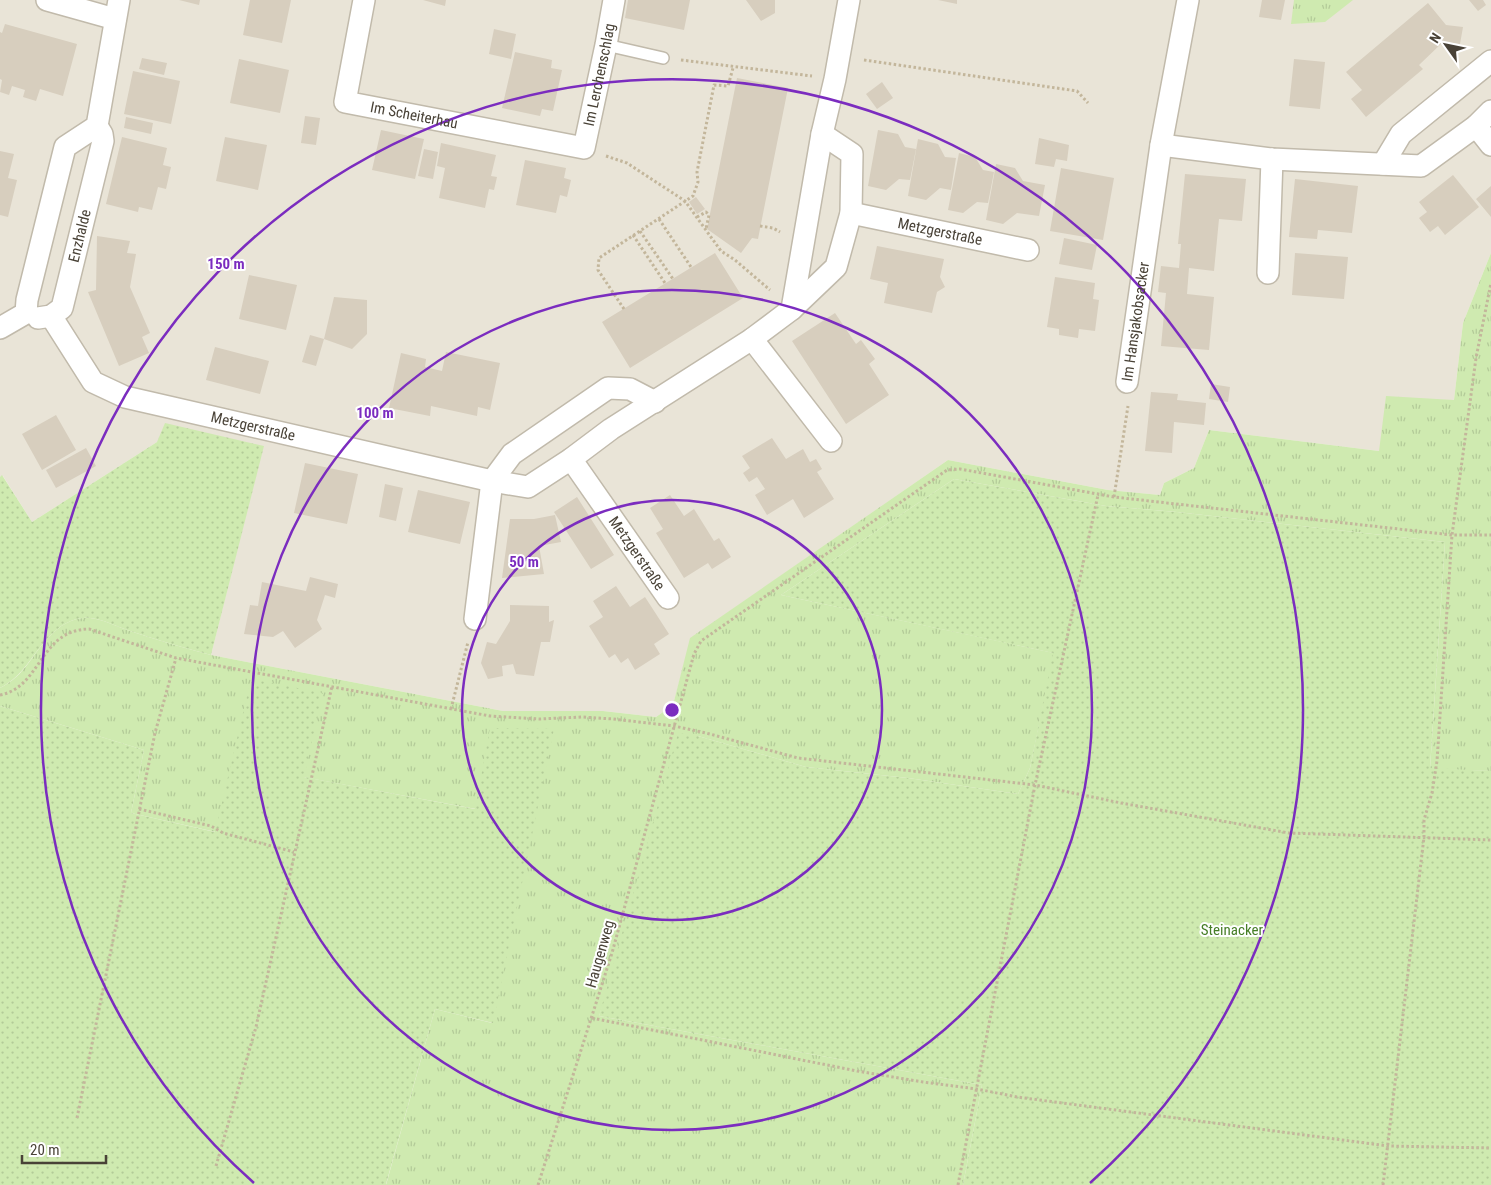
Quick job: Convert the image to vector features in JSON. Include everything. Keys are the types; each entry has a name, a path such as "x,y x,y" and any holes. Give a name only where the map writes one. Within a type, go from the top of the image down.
{"street":[{"path":"47,0 117,9"},
{"name":"Im Scheiterhau","path":"364,0 346,102 584,148"},
{"name":"Im Lerchenschlag","path":"584,148 614,0"},
{"path":"792,309 822,134 835,79 849,0"},
{"name":"Im Hansjakobsacker","path":"1127,382 1161,145 1188,0"},
{"name":"Enzhalde","path":"51,316 62,308 103,141 102,134 97,126 117,9"},
{"path":"1383,164 1402,134 1491,61"},
{"path":"1161,145 1272,159 1421,166 1476,126 1491,111"},
{"path":"26,313 26,300 66,147 97,126"},
{"path":"1476,126 1491,145"},
{"name":"Metzgerstraße","path":"51,316 93,382 125,397 492,481 528,487 571,459 611,429 752,339 792,309 836,267 852,213 852,154 822,134"},
{"path":"1268,273 1272,159"},
{"name":"Metzgerstraße","path":"852,213 1028,250"},
{"path":"0,328 26,313 40,318 51,316"},
{"path":"752,339 831,440"},
{"path":"475,619 492,481 512,454 608,388 630,389 655,402"},
{"name":"Metzgerstraße","path":"571,459 668,598"}],"lane":[{"path":"606,45 663,58"}],"path":[{"path":"839,56 1077,91 1088,102"},
{"path":"663,58 835,79"},
{"path":"624,309 598,270 599,258 692,196 698,182 697,172 714,85 728,86 733,68"},
{"path":"584,148 627,163 685,201 721,251 735,260 792,309"},
{"path":"697,217 706,212 708,214 706,230"},
{"path":"660,218 691,267"},
{"path":"640,231 673,279"},
{"path":"633,235 665,283"},
{"path":"1383,1185 1424,837 1424,820 1432,793 1436,761 1452,535 1469,404 1483,317 1491,283"},
{"name":"Im Hansjakobsacker","path":"1114,497 1130,396 1127,382"},
{"name":"Haugenweg","path":"538,1185 615,944 694,654 702,641 947,470 960,469 1114,497 1452,535 1491,535"},
{"path":"958,1185 1035,786 1098,494"},
{"path":"451,709 475,619"},
{"path":"0,695 18,688 55,642 66,633 77,629 89,629 176,658 490,716 539,719 613,718 674,726 798,758 1035,786 1289,832 1491,840"},
{"path":"77,1118 155,733 176,658"},
{"path":"216,1166 256,1027 332,686"},
{"path":"139,809 211,826 223,833 294,852"},
{"path":"592,1018 857,1071 1018,1097 1388,1146 1491,1148"}],"shaded area":[{"path":"0,0 1491,0 1491,253 1463,323 1454,400 1379,451 1209,430 1194,468 1164,483 1160,495 1108,490 948,460 691,638 673,705 656,717 603,711 503,711 211,655 263,446 157,442 32,522 3,476 0,477"}],"green space":[{"path":"1294,0 1353,0 1325,22 1291,24"},
{"path":"1491,253 1491,771 1430,769 1445,542 1177,512 1106,506 954,479 781,595 1054,653 1030,768 1018,794 908,778 806,767 698,736 599,1016 982,1085 963,1185 386,1185 435,1009 492,1023 491,728 476,809 303,777 322,693 216,832 131,813 144,750 0,706 0,688 9,683 22,671 43,643 58,628 79,618 90,618 150,638 211,655 503,711 603,711 656,717 673,705 690,638 948,460 1108,490 1160,495 1164,483 1194,468 1209,430 1379,451 1386,396 1454,400 1463,323"},
{"path":"165,423 264,446 211,655 150,638 100,620 79,618 68,622 54,632 43,643 22,671 9,683 0,688 0,477 2,475 32,522 157,442"},
{"name":"Steinacker","path":"954,479 1106,506 1177,512 1445,542 1430,768 1491,771 1491,1185 963,1185 982,1085 599,1016 678,733 698,736 806,767 908,778 1018,794 1030,768 1053,653 781,595"},
{"path":"251,679 323,693 304,777 475,809 490,728 554,729 493,1023 435,1009 387,1185 0,1185 0,706 144,750 131,813 215,832"}],"building":[{"path":"179,0 200,0 199,5"},
{"path":"250,0 291,0 282,43 243,35"},
{"path":"423,0 446,0 445,6"},
{"path":"628,0 690,0 684,30 625,18"},
{"path":"746,0 775,0 775,13 761,21"},
{"path":"938,0 957,0 957,4"},
{"path":"1262,0 1285,0 1281,20 1259,17"},
{"path":"1469,0 1483,0 1486,5 1478,11"},
{"path":"1428,3 1446,25 1463,27 1460,44 1443,42 1419,65 1423,69 1366,117 1351,99 1362,90 1346,72"},
{"path":"5,24 77,44 63,96 40,89 36,101 23,97 25,90 12,86 9,95 0,92 2,80 0,79 0,32 2,33"},
{"path":"494,29 516,34 511,59 489,54"},
{"path":"515,52 552,60 551,68 562,70 553,111 542,109 540,116 502,108"},
{"path":"142,58 167,63 164,75 139,69"},
{"path":"239,59 289,70 280,113 230,103"},
{"path":"1294,59 1325,62 1320,109 1289,106"},
{"path":"133,71 180,81 171,124 124,114"},
{"path":"737,78 788,88 758,239 752,238 741,253 707,229"},
{"path":"882,82 893,98 877,109 866,94"},
{"path":"305,116 320,118 316,145 301,143"},
{"path":"126,117 153,123 151,134 124,128"},
{"path":"381,130 424,139 415,179 372,170"},
{"path":"878,130 898,134 905,147 916,149 910,180 899,179 886,190 868,186"},
{"path":"122,137 167,148 163,165 171,167 166,189 158,187 152,210 139,207 138,212 106,204"},
{"path":"225,137 267,145 258,190 216,181"},
{"path":"1039,138 1069,145 1067,161 1056,159 1054,167 1035,164"},
{"path":"918,139 938,144 945,157 956,158 951,190 940,188 926,200 908,196"},
{"path":"441,143 496,155 491,176 497,177 494,190 489,189 485,208 439,198 445,168 437,166"},
{"path":"424,149 438,152 433,179 418,176"},
{"path":"0,151 14,154 8,178 17,180 8,217 0,215"},
{"path":"959,153 975,157 983,170 994,172 988,203 977,202 963,213 948,210"},
{"path":"525,160 566,168 564,178 571,180 567,197 560,195 556,213 516,205"},
{"path":"996,164 1015,168 1023,181 1045,185 1039,216 1017,213 1003,224 986,220"},
{"path":"1061,168 1114,178 1103,240 1050,231"},
{"path":"1185,174 1246,179 1242,221 1219,219 1214,271 1189,268 1187,294 1214,297 1209,350 1161,346 1166,293 1158,292 1161,266 1179,268 1181,244 1178,244"},
{"path":"1453,175 1479,207 1445,235 1438,226 1430,232 1419,218 1427,212 1419,202"},
{"path":"1295,179 1358,186 1352,233 1318,230 1317,239 1289,237"},
{"path":"1491,186 1491,217 1476,199"},
{"path":"696,197 705,209 697,214 689,202"},
{"path":"97,236 130,241 127,253 136,254 130,287 150,333 142,337 149,353 119,366 88,292 96,290"},
{"path":"1064,238 1097,245 1092,270 1059,264"},
{"path":"877,246 944,259 940,277 945,287 937,292 932,313 884,303 888,283 870,279"},
{"path":"715,253 743,298 630,368 602,322"},
{"path":"1295,253 1348,257 1344,299 1292,295"},
{"path":"249,275 297,285 286,330 239,319"},
{"path":"1055,277 1095,283 1093,299 1099,300 1095,331 1079,329 1078,338 1059,335 1059,329 1047,327"},
{"path":"334,297 367,300 367,334 352,349 324,339"},
{"path":"835,313 856,344 861,340 875,359 869,364 889,395 846,424 792,341"},
{"path":"310,335 324,339 316,366 302,362"},
{"path":"215,347 269,361 260,394 206,380"},
{"path":"446,352 500,363 490,410 478,407 477,416 431,406 430,416 389,408 401,353 426,359 425,367 442,371"},
{"path":"1211,384 1230,387 1228,402 1209,399"},
{"path":"1151,392 1178,394 1177,400 1206,403 1204,425 1174,422 1172,453 1145,451"},
{"path":"56,415 76,450 42,470 22,434"},
{"path":"772,438 786,459 803,449 810,462 816,459 822,469 817,472 834,499 804,518 793,499 767,515 755,495 765,489 757,477 749,482 743,473 750,468 742,456"},
{"path":"86,448 96,466 56,488 46,470"},
{"path":"305,463 358,474 347,524 294,513"},
{"path":"385,484 403,488 396,521 379,517"},
{"path":"418,490 470,502 460,544 408,532"},
{"path":"670,495 684,516 694,509 714,541 719,538 731,557 712,569 708,563 684,578 656,533 663,529 650,508"},
{"path":"577,497 614,555 591,569 554,512"},
{"path":"555,515 561,542 539,546 544,574 502,578 510,519 534,519"},
{"path":"310,577 338,584 335,598 325,595 317,620 322,629 295,648 283,631 273,637 244,634 250,605 258,606 262,582 306,591"},
{"path":"616,586 630,607 645,597 669,634 654,644 660,654 635,670 628,658 621,663 615,654 609,658 589,626 603,617 593,601"},
{"path":"510,605 549,606 549,622 554,620 550,642 541,642 534,676 516,674 513,664 502,666 503,676 488,679 481,663 487,642 496,644 510,621"}]}
